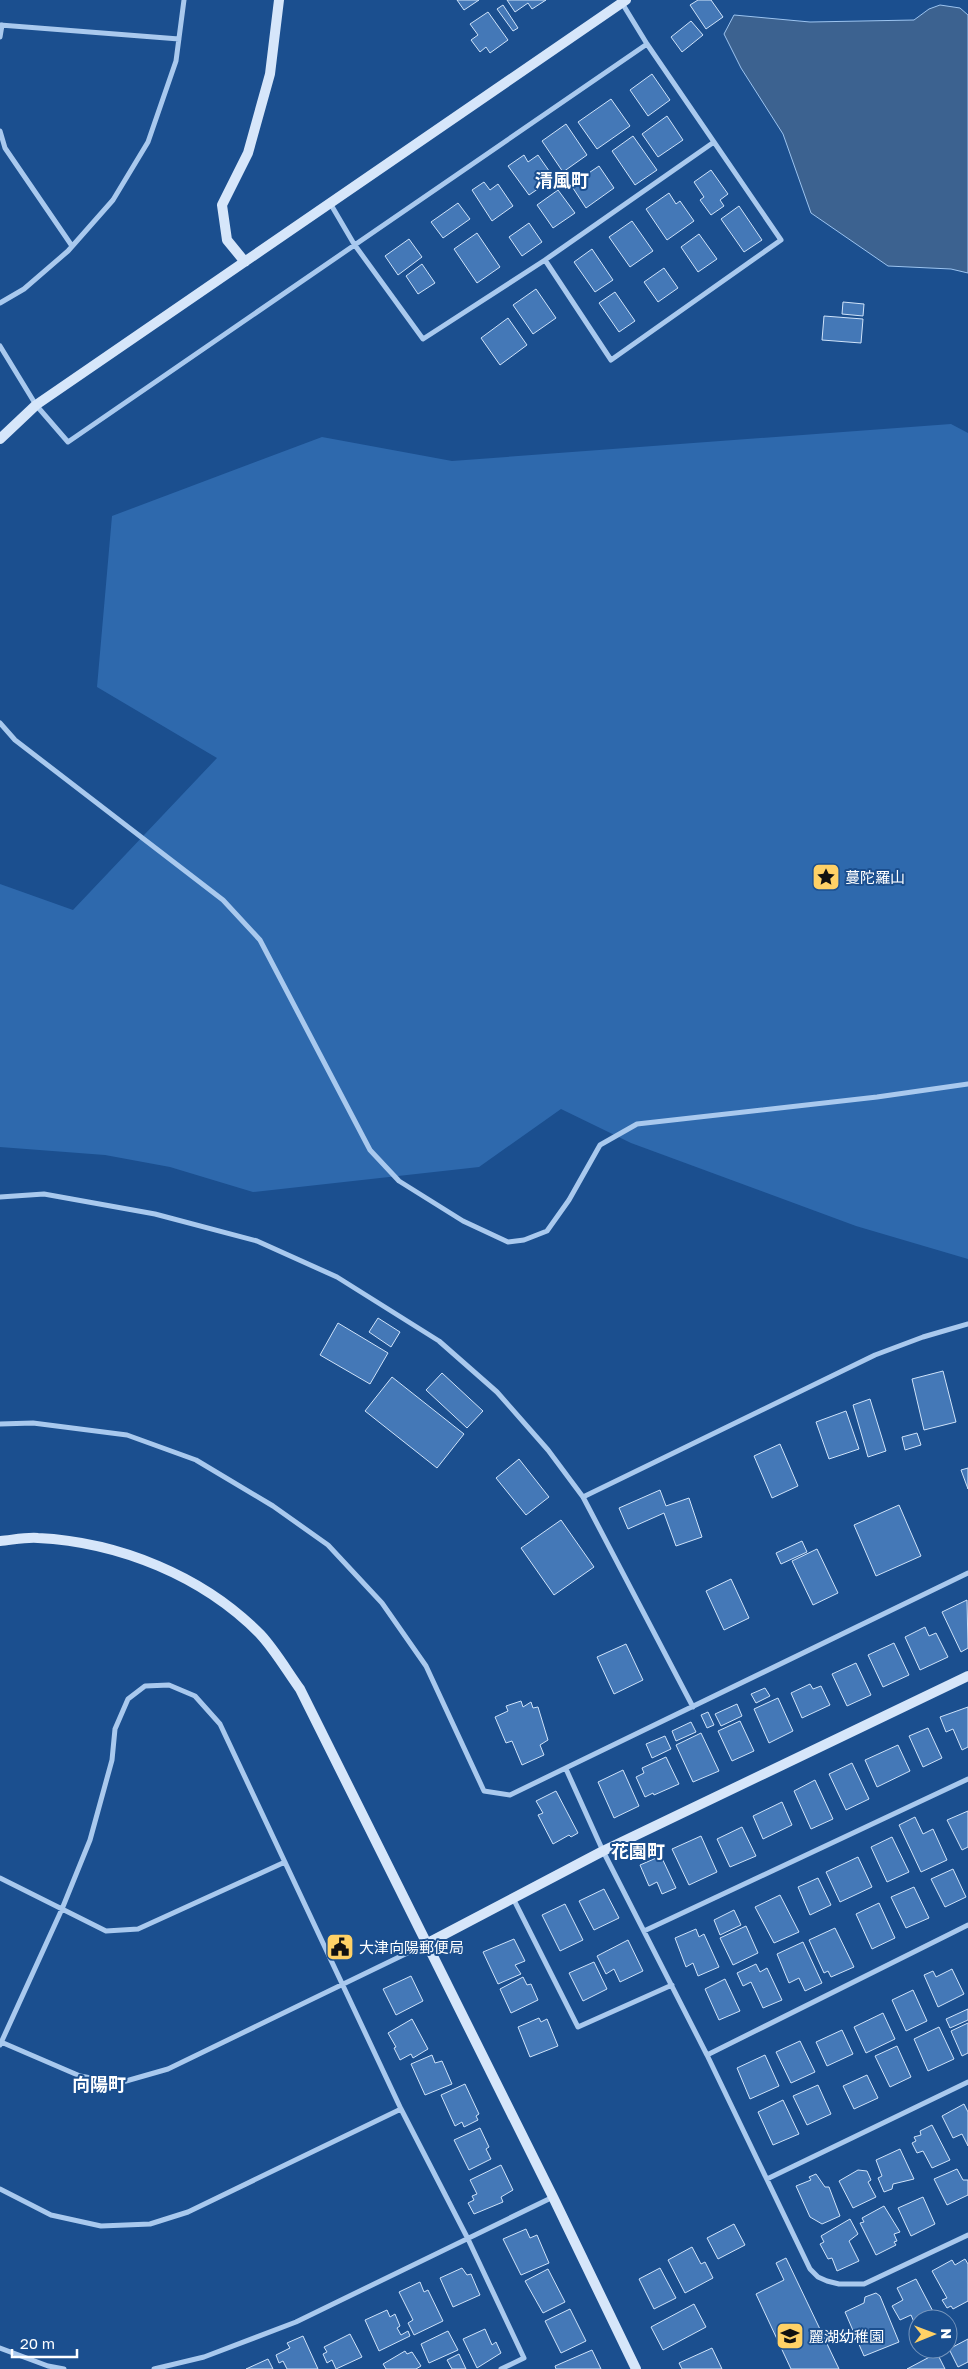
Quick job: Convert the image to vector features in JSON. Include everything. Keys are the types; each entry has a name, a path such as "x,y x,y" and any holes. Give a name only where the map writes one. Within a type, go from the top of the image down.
{"street":[{"path":"0,303 24,289 72,246 113,200 148,142 176,61 184,0"},
{"path":"245,262 227,240 222,205 248,153 270,74 279,0"},
{"path":"0,439 36,405 624,1 647,44 781,240 610,360 545,260"},
{"path":"0,37 1,26 179,39"},
{"path":"0,346 36,405 68,442 647,44"},
{"path":"0,131 5,148 72,246"},
{"path":"330,203 354,244 423,339 545,260 714,142"},
{"path":"0,723 15,740 223,900 260,940 370,1150 399,1181 463,1221 508,1242 524,1240 547,1232 569,1200 578,1180 600,1145 619,1132 637,1124 877,1097 968,1084"},
{"path":"0,1197 44,1194 155,1214 257,1241 337,1276 439,1341 497,1392 548,1450 583,1497 693,1707"},
{"path":"583,1497 875,1355 923,1337 968,1324"},
{"path":"0,1424 33,1422 126,1435 196,1460 273,1506 328,1545 382,1603 426,1666 484,1791 510,1795 968,1573"},
{"path":"0,1540 37,1538 110,1549 166,1569 215,1596 261,1635 300,1689 553,2197 636,2369"},
{"path":"501,2369 524,2358 468,2239 401,2109 342,1983 220,1724 195,1696 169,1685 145,1686 128,1699 115,1729 112,1760 90,1840 62,1909 1,2043 80,2076 119,2082 168,2069 342,1983 426,1944 603,1852 968,1676"},
{"path":"566,1769 603,1852 707,2055 806,2263 818,2277 827,2282 846,2285 871,2282 968,2235"},
{"path":"644,1931 968,1779"},
{"path":"0,1878 106,1931 138,1929 285,1862"},
{"path":"513,1898 578,2027 672,1985"},
{"path":"707,2055 968,1926"},
{"path":"767,2179 968,2082"},
{"path":"0,2189 51,2215 101,2226 150,2224 188,2212 401,2109"},
{"path":"154,2369 204,2357 296,2322 553,2197"},
{"path":"0,2348 48,2366 64,2369"}],"shaded area":[{"path":"940,5 960,8 968,15 968,273 951,269 888,266 811,213 783,134 741,68 724,34 734,15 810,22 914,20 929,9"},
{"path":"951,424 968,433 968,1259 856,1226 631,1143 561,1109 479,1167 253,1192 170,1167 105,1155 0,1147 0,884 73,910 217,758 97,687 112,516 322,437 452,461"}],"building":[{"path":"457,0 479,0 464,10"},
{"path":"507,0 546,0 532,9 528,3 515,12"},
{"path":"698,0 711,0 723,17 706,29 690,5"},
{"path":"503,5 518,28 513,31 497,9"},
{"path":"488,12 508,40 490,53 486,47 480,52 471,40 478,35 470,24"},
{"path":"691,21 703,35 682,52 671,37"},
{"path":"652,74 670,100 648,116 630,90"},
{"path":"611,99 630,126 597,149 578,122"},
{"path":"667,116 683,140 658,157 642,134"},
{"path":"566,124 587,155 563,172 542,141"},
{"path":"633,136 657,170 635,185 612,151"},
{"path":"524,155 528,162 538,155 554,178 529,195 508,166"},
{"path":"599,166 614,188 586,208 571,185"},
{"path":"711,170 728,194 720,200 724,206 711,215 700,200 704,197 694,182"},
{"path":"484,182 490,190 498,184 513,206 492,221 472,190"},
{"path":"558,190 575,213 553,228 537,205"},
{"path":"669,193 676,204 680,201 694,221 667,240 646,209"},
{"path":"458,203 470,219 443,238 431,222"},
{"path":"739,206 762,240 744,252 721,219"},
{"path":"632,221 653,251 630,267 609,237"},
{"path":"529,223 542,242 522,256 509,237"},
{"path":"477,233 500,267 477,283 454,249"},
{"path":"699,234 717,259 698,272 681,247"},
{"path":"409,239 422,257 398,275 385,256"},
{"path":"592,249 613,280 595,292 574,262"},
{"path":"422,264 435,283 418,294 406,276"},
{"path":"664,268 678,288 658,302 644,282"},
{"path":"536,289 556,318 533,334 513,305"},
{"path":"615,292 635,321 619,332 599,303"},
{"path":"843,302 864,304 863,316 842,314"},
{"path":"824,316 863,319 861,343 822,340"},
{"path":"508,318 527,345 500,365 481,338"},
{"path":"378,1318 400,1332 391,1347 369,1332"},
{"path":"338,1323 388,1353 370,1384 320,1355"},
{"path":"943,1371 956,1422 924,1430 912,1379"},
{"path":"442,1373 483,1411 467,1428 426,1390"},
{"path":"392,1377 464,1434 437,1468 365,1411"},
{"path":"870,1399 886,1451 868,1457 853,1405"},
{"path":"846,1411 859,1449 829,1459 816,1422"},
{"path":"917,1433 921,1445 905,1450 902,1437"},
{"path":"780,1444 798,1486 772,1498 754,1456"},
{"path":"519,1459 549,1497 526,1515 496,1478"},
{"path":"968,1468 968,1489 961,1470"},
{"path":"660,1490 666,1506 689,1498 702,1537 676,1546 664,1513 628,1529 619,1508"},
{"path":"899,1505 921,1556 876,1576 854,1525"},
{"path":"561,1520 594,1567 554,1595 521,1548"},
{"path":"802,1541 807,1552 781,1564 776,1553"},
{"path":"817,1549 838,1593 813,1605 792,1561"},
{"path":"731,1579 749,1618 724,1630 706,1591"},
{"path":"967,1600 968,1648 961,1652 942,1612"},
{"path":"925,1627 929,1636 936,1633 948,1657 920,1670 905,1637"},
{"path":"894,1643 909,1675 883,1687 868,1655"},
{"path":"626,1644 643,1680 614,1694 597,1657"},
{"path":"856,1663 871,1695 847,1706 832,1674"},
{"path":"810,1684 813,1689 821,1686 830,1705 802,1718 791,1693"},
{"path":"765,1688 770,1696 756,1703 751,1694"},
{"path":"778,1698 793,1731 769,1743 754,1709"},
{"path":"521,1701 523,1707 531,1702 533,1708 538,1707 548,1740 540,1745 544,1755 522,1765 512,1741 506,1743 495,1717 508,1711 506,1706"},
{"path":"737,1704 742,1716 721,1726 715,1714"},
{"path":"968,1707 968,1747 962,1750 953,1729 946,1732 940,1717"},
{"path":"708,1712 714,1725 707,1728 701,1715"},
{"path":"740,1721 754,1751 732,1761 718,1731"},
{"path":"691,1722 696,1732 676,1741 672,1731"},
{"path":"928,1728 942,1758 923,1767 909,1736"},
{"path":"701,1733 719,1771 693,1782 676,1745"},
{"path":"665,1736 671,1749 652,1758 646,1744"},
{"path":"898,1745 910,1771 877,1787 865,1760"},
{"path":"666,1757 679,1784 645,1797 636,1777 644,1773 642,1768"},
{"path":"852,1763 869,1799 846,1810 829,1774"},
{"path":"623,1770 639,1806 614,1818 598,1782"},
{"path":"815,1780 833,1819 811,1829 794,1791"},
{"path":"556,1791 578,1833 571,1837 569,1835 553,1844 538,1815 543,1813 536,1801"},
{"path":"782,1802 792,1825 763,1839 753,1816"},
{"path":"968,1811 968,1847 962,1850 947,1820"},
{"path":"915,1817 923,1834 933,1829 947,1860 921,1872 899,1825"},
{"path":"742,1827 756,1856 730,1867 717,1839"},
{"path":"701,1836 717,1872 689,1885 672,1849"},
{"path":"892,1837 909,1872 887,1882 871,1847"},
{"path":"661,1856 676,1888 662,1894 657,1882 649,1886 640,1865"},
{"path":"858,1857 872,1887 840,1902 826,1872"},
{"path":"953,1869 966,1897 945,1907 931,1879"},
{"path":"818,1878 831,1905 810,1915 798,1887"},
{"path":"914,1887 929,1918 906,1928 891,1897"},
{"path":"604,1889 619,1918 594,1930 579,1901"},
{"path":"780,1895 799,1932 774,1943 755,1907"},
{"path":"879,1903 895,1938 872,1949 856,1914"},
{"path":"565,1904 583,1940 560,1951 542,1915"},
{"path":"734,1910 741,1925 720,1935 714,1920"},
{"path":"746,1926 758,1953 733,1965 720,1938"},
{"path":"835,1928 854,1967 831,1977 828,1971 824,1973 809,1940"},
{"path":"696,1929 699,1937 704,1934 719,1967 698,1976 693,1963 686,1967 675,1938"},
{"path":"514,1939 525,1961 515,1965 521,1974 498,1984 483,1952"},
{"path":"628,1940 643,1971 620,1982 614,1969 606,1974 597,1956"},
{"path":"803,1942 822,1983 805,1991 799,1978 789,1983 777,1954"},
{"path":"594,1962 607,1989 583,2001 569,1973"},
{"path":"756,1964 760,1972 767,1968 782,2000 763,2008 751,1982 743,1986 737,1973"},
{"path":"952,1969 964,1994 938,2007 924,1975 933,1971 936,1977"},
{"path":"411,1976 423,2001 396,2015 383,1989"},
{"path":"523,1977 527,1985 531,1984 538,2000 511,2013 500,1989"},
{"path":"725,1979 740,2011 719,2020 705,1989"},
{"path":"913,1990 927,2021 906,2031 892,2000"},
{"path":"968,2009 968,2020 950,2028 946,2019"},
{"path":"883,2013 895,2039 866,2053 854,2027"},
{"path":"539,2018 541,2022 547,2019 558,2046 530,2057 518,2027"},
{"path":"412,2019 428,2049 413,2058 411,2054 400,2060 394,2048 396,2047 388,2033"},
{"path":"968,2023 968,2053 962,2056 951,2031"},
{"path":"939,2027 954,2059 928,2071 914,2039"},
{"path":"842,2030 853,2054 827,2066 816,2042"},
{"path":"800,2041 815,2072 791,2083 776,2052"},
{"path":"897,2046 911,2077 890,2087 875,2056"},
{"path":"432,2055 435,2063 442,2061 452,2084 425,2095 411,2064"},
{"path":"765,2055 779,2086 750,2099 737,2068"},
{"path":"867,2075 878,2098 854,2109 843,2086"},
{"path":"465,2084 479,2114 476,2116 478,2120 464,2127 462,2122 455,2126 441,2095"},
{"path":"818,2085 831,2114 807,2125 793,2096"},
{"path":"783,2100 799,2134 773,2145 758,2112"},
{"path":"964,2104 968,2112 968,2146 962,2134 953,2138 942,2116"},
{"path":"932,2125 950,2160 932,2168 923,2151 917,2153 912,2143 916,2141 914,2137 921,2135 920,2131"},
{"path":"480,2128 489,2147 486,2149 491,2159 469,2170 454,2140"},
{"path":"900,2149 914,2179 893,2184 892,2189 884,2192 878,2178 882,2176 876,2160"},
{"path":"501,2165 513,2190 501,2197 503,2202 474,2214 468,2203 474,2200 472,2196 477,2194 470,2180"},
{"path":"957,2169 963,2180 968,2180 968,2195 947,2205 934,2179"},
{"path":"858,2170 867,2171 871,2180 868,2182 876,2197 853,2208 839,2181"},
{"path":"816,2174 825,2187 829,2187 840,2216 822,2224 810,2217 796,2186 811,2180 809,2177"},
{"path":"923,2197 935,2224 911,2236 898,2208"},
{"path":"884,2206 900,2232 894,2234 897,2241 894,2242 896,2245 876,2255 860,2223 864,2222 862,2218"},
{"path":"850,2219 858,2234 849,2241 859,2261 837,2271 832,2258 828,2259 820,2244 824,2242 821,2236"},
{"path":"734,2224 745,2245 718,2259 707,2238"},
{"path":"526,2229 530,2238 537,2235 549,2263 521,2275 503,2239"},
{"path":"692,2247 701,2264 705,2262 713,2278 685,2293 668,2260"},
{"path":"786,2258 839,2369 791,2369 756,2294 784,2280 776,2263"},
{"path":"965,2259 968,2264 968,2301 953,2309 951,2306 947,2308 942,2300 947,2298 932,2271 952,2260 955,2265"},
{"path":"462,2268 467,2275 471,2274 480,2295 453,2307 440,2278"},
{"path":"660,2268 676,2298 654,2309 639,2279"},
{"path":"548,2269 565,2302 543,2313 525,2281"},
{"path":"916,2279 932,2309 908,2309 908,2316 900,2320 892,2306 903,2300 897,2288"},
{"path":"420,2282 424,2292 428,2290 443,2321 414,2335 408,2323 413,2320 399,2292"},
{"path":"876,2293 880,2296 899,2342 864,2356 845,2312 864,2303 865,2297"},
{"path":"694,2304 706,2327 663,2350 651,2327"},
{"path":"570,2309 586,2341 561,2353 545,2321"},
{"path":"387,2310 390,2317 395,2314 400,2326 397,2328 401,2335 408,2331 410,2336 379,2351 365,2320"},
{"path":"485,2329 492,2345 496,2342 501,2353 477,2368 463,2339"},
{"path":"448,2331 458,2350 429,2363 421,2344"},
{"path":"350,2334 362,2357 336,2369 332,2360 327,2363 323,2354 327,2352 324,2347"},
{"path":"303,2336 318,2369 287,2369 283,2361 279,2363 276,2355 290,2348 287,2343"},
{"path":"968,2339 968,2362 958,2367 954,2359 958,2359 958,2344"},
{"path":"712,2348 722,2369 682,2369 679,2363"},
{"path":"592,2350 601,2369 556,2369 555,2366"},
{"path":"405,2351 407,2354 412,2352 421,2366 416,2369 386,2369 383,2364"},
{"path":"459,2354 466,2369 452,2369 447,2360"},
{"path":"268,2359 273,2369 246,2369"},
{"path":"926,2359 940,2359 945,2369 907,2369"}],"place":[{"name":"蔓陀羅山","path":"826,877"},
{"name":"大津向陽郵便局","path":"340,1947"},
{"name":"麗湖幼稚園","path":"790,2336"}],"district":[{"name":"清風町","path":"562,180"},
{"name":"花園町","path":"638,1851"},
{"name":"向陽町","path":"99,2084"}]}
